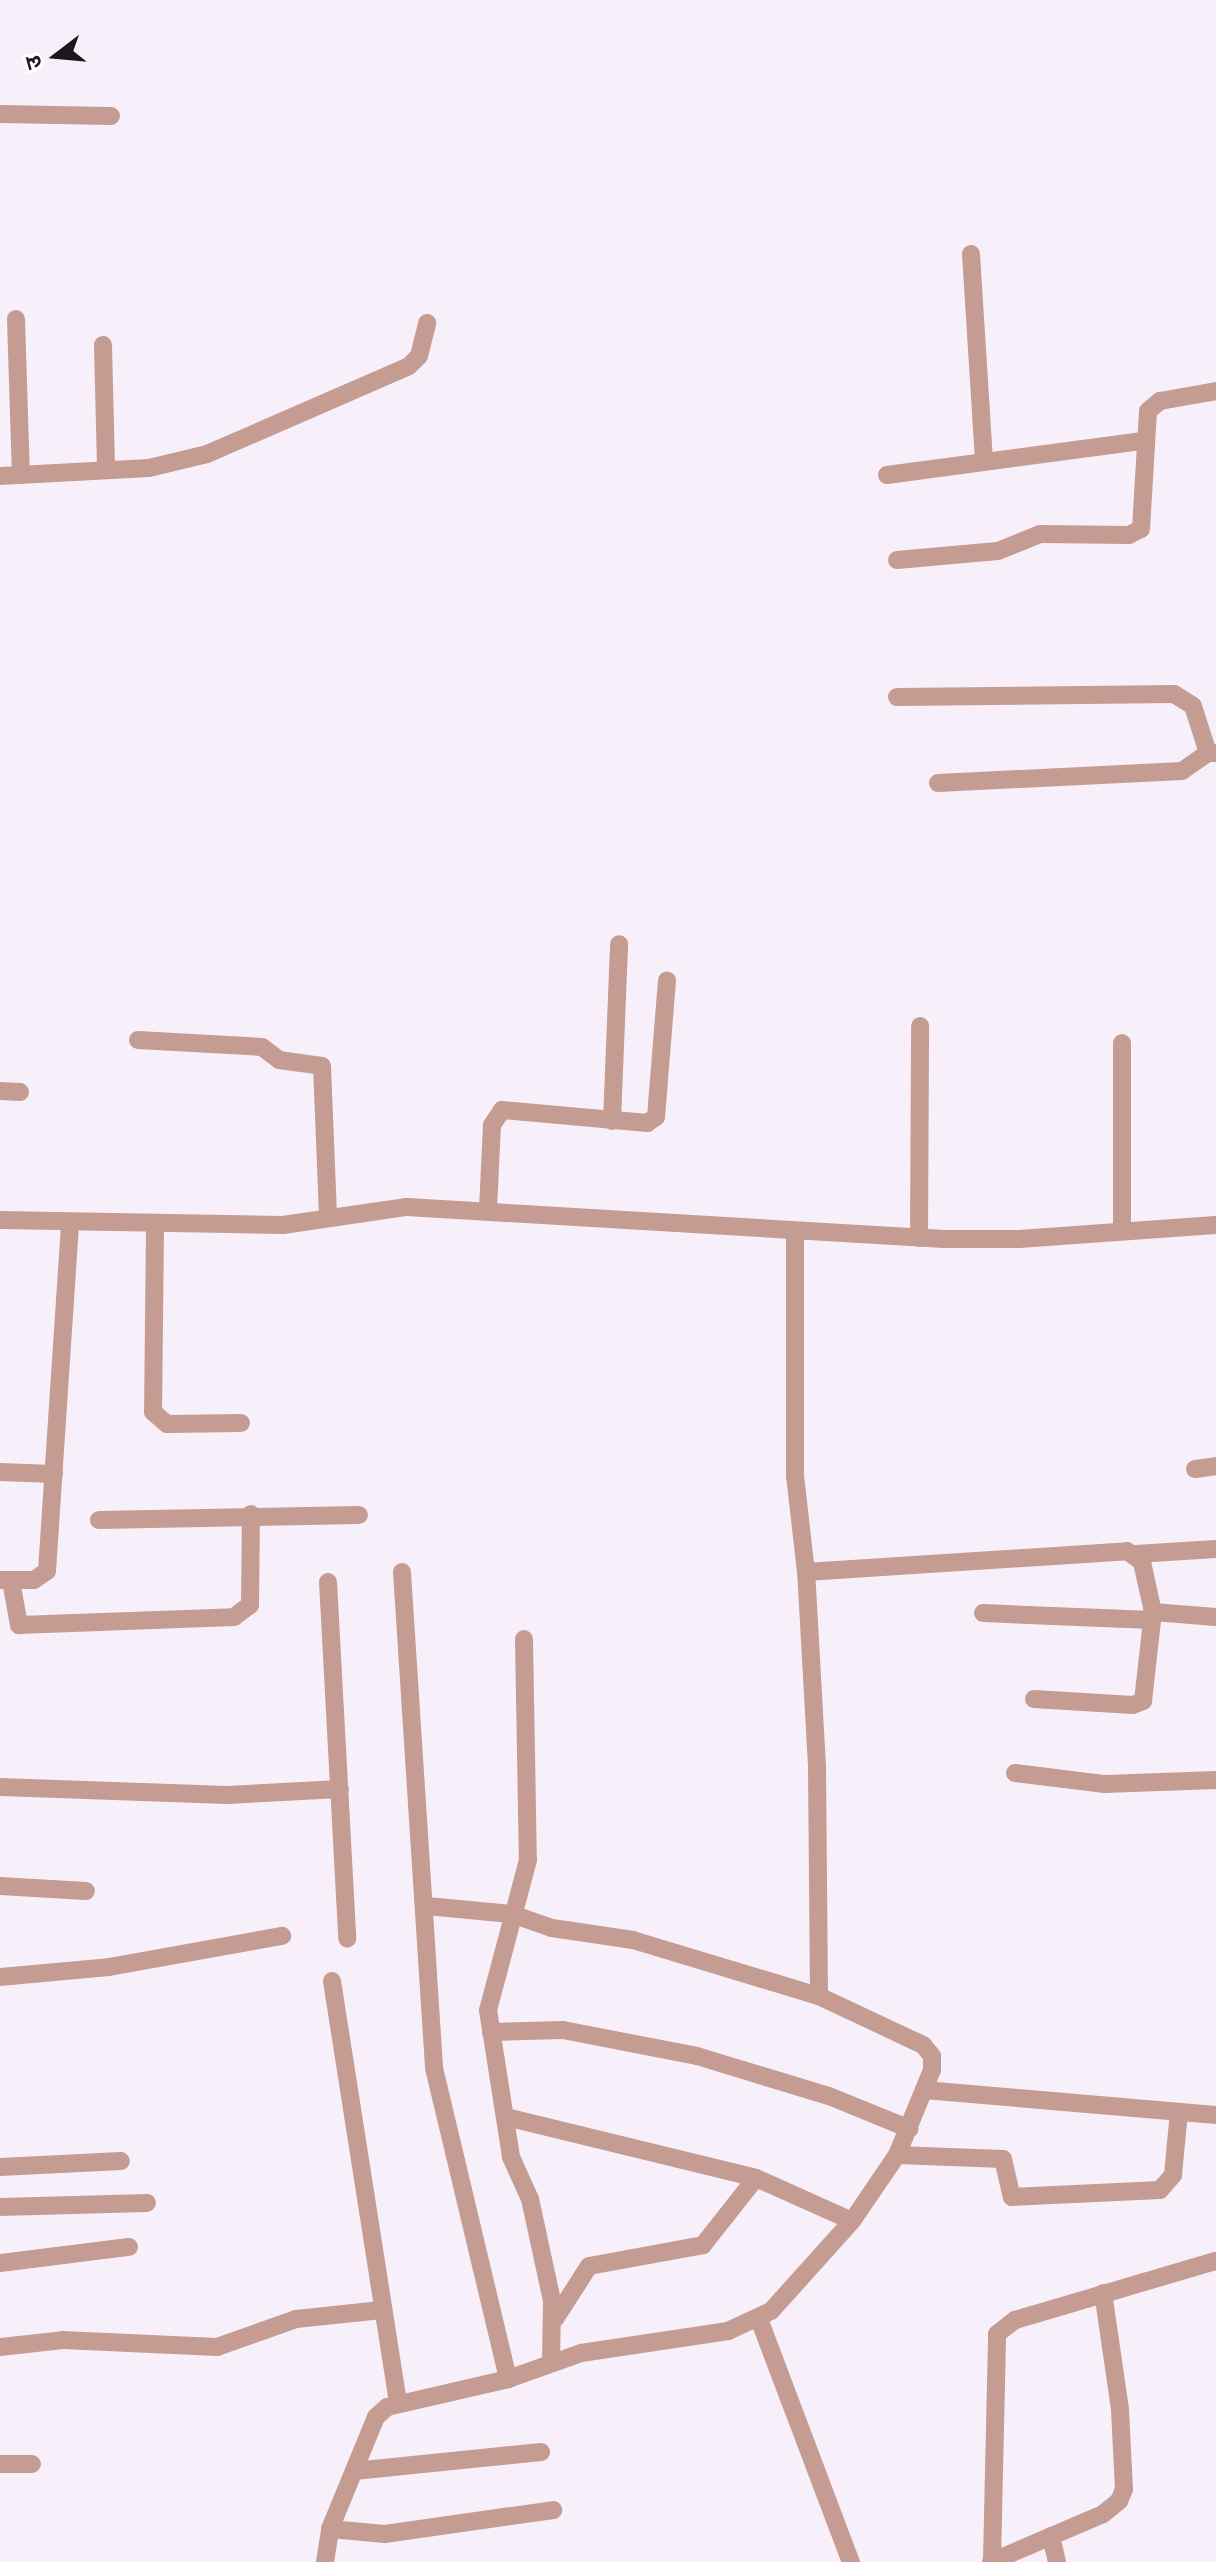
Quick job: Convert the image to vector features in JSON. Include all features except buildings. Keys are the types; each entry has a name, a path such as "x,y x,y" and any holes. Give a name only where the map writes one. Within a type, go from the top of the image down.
{"street":[{"path":"0,114 111,116"},
{"path":"971,254 984,462"},
{"path":"16,319 21,475"},
{"path":"0,476 149,468 207,454 409,366 419,356 427,323"},
{"path":"103,345 106,470"},
{"path":"897,560 998,551 1040,534 1129,535 1141,529 1145,419 1153,405 1216,391"},
{"path":"887,475 1143,441"},
{"path":"897,697 1174,694 1193,706 1212,753 1182,771 938,783"},
{"path":"612,1121 619,944"},
{"path":"488,1209 492,1125 502,1110 647,1123 656,1117 667,980"},
{"path":"919,1238 920,1026"},
{"path":"138,1040 262,1047 279,1060 322,1066 328,1218"},
{"path":"1122,1043 1122,1231"},
{"path":"0,1091 20,1092"},
{"path":"0,1220 70,1225 283,1225 407,1207 488,1209 795,1232 1019,1239 1216,1225"},
{"path":"70,1225 47,1571 43,1578 6,1580 19,1625 234,1617 250,1605 251,1514"},
{"path":"155,1226 153,1412 167,1424 241,1423"},
{"path":"795,1232 795,1476 806,1572 817,1766 819,1996"},
{"path":"1195,1469 1216,1466"},
{"path":"0,1472 54,1474"},
{"path":"99,1520 251,1514 359,1515"},
{"path":"806,1572 1216,1549"},
{"path":"1034,1699 1133,1705 1143,1701 1153,1616 1136,1554"},
{"path":"402,1572 439,2099 508,2379"},
{"path":"328,1582 347,1938"},
{"path":"983,1613 1216,1617"},
{"path":"524,1639 528,1860 490,1999 491,2032 511,2157 530,2199 555,2319 551,2362"},
{"path":"1015,1773 1105,1784 1216,1780"},
{"path":"0,1787 227,1795 340,1789"},
{"path":"0,1886 86,1891"},
{"path":"325,2562 330,2529 376,2417 398,2403 508,2379 551,2362 728,2331 759,2319 788,2295 852,2221 897,2155 910,2129 933,2060 923,2045 819,1996 670,1949 552,1928 512,1914 427,1906"},
{"path":"0,1977 109,1967 282,1936"},
{"path":"332,1981 398,2403"},
{"path":"491,2032 563,2030 697,2056 829,2096 910,2129"},
{"path":"924,2090 1216,2115"},
{"path":"897,2155 1003,2159 1012,2197 1160,2190 1173,2175 1179,2112"},
{"path":"506,2117 756,2178 852,2221"},
{"path":"0,2167 121,2161"},
{"path":"555,2319 589,2266 703,2245 756,2178"},
{"path":"0,2207 147,2203"},
{"path":"0,2263 129,2247"},
{"path":"1103,2293 1120,2409 1124,2489 1119,2501 1103,2514 992,2561 997,2334 1015,2320 1103,2293 1216,2261"},
{"path":"0,2347 63,2340 217,2347 296,2319 382,2310"},
{"path":"759,2319 851,2562"},
{"path":"354,2471 541,2452"},
{"path":"0,2464 32,2464"},
{"path":"330,2529 385,2534 553,2510"},
{"path":"1051,2536 1057,2562"}]}
